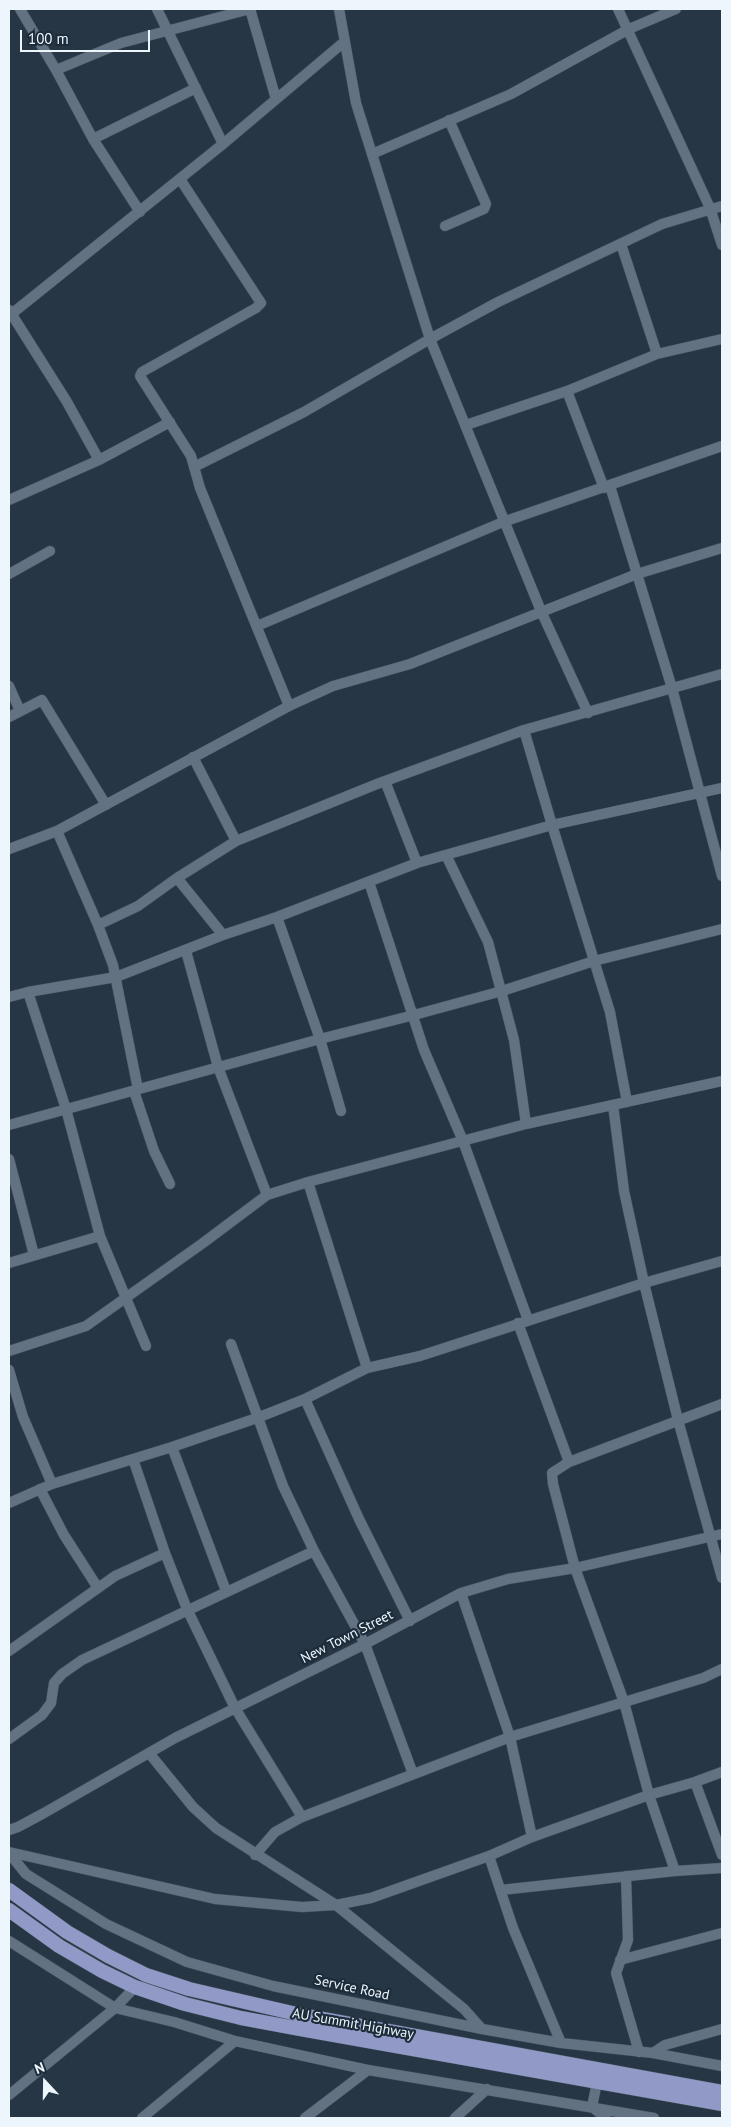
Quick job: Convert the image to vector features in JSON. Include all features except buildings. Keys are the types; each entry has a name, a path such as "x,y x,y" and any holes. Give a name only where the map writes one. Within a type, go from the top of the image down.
{"main road":[{"name":"AU Summit Highway","path":"9,1890 67,1932 108,1956 146,1975 189,1989 301,2014 722,2092"},
{"name":"AU Summit Highway","path":"9,1910 59,1946 102,1971 135,1987 185,2004 241,2018 722,2104"}],"street":[{"path":"20,9 56,70 93,139 140,212"},
{"path":"157,9 224,144"},
{"path":"56,70 121,43 166,29 250,9 276,99"},
{"path":"339,9 356,103 430,339 466,424 503,522 588,713"},
{"path":"618,9 710,208 722,245"},
{"path":"372,154 511,94 629,30 676,9"},
{"path":"99,460 68,402 10,313 224,144 344,42"},
{"path":"93,139 196,88"},
{"path":"445,226 484,210 486,204 448,120"},
{"path":"180,178 261,303 256,308 142,372 140,376 190,456 200,488 289,706"},
{"path":"194,467 304,412 498,302 662,224 710,208 722,206"},
{"path":"621,244 657,354"},
{"path":"466,424 567,391 657,354 722,340"},
{"path":"567,391 607,487 637,574 672,688 722,876"},
{"path":"9,500 99,460 170,422"},
{"path":"257,626 503,522 722,446"},
{"path":"9,850 57,831 289,706 333,686 410,664 637,574 722,548"},
{"path":"9,574 50,551"},
{"path":"98,925 138,906 177,878 236,841 385,781 524,730 722,674"},
{"path":"9,686 20,711"},
{"path":"9,716 42,700 106,805"},
{"path":"524,730 610,1012 627,1102"},
{"path":"194,757 236,841"},
{"path":"385,781 417,863"},
{"path":"9,997 116,977 417,863 552,825 722,788"},
{"path":"57,831 98,925 113,965 136,1090 154,1151 170,1184"},
{"path":"446,855 488,942 514,1040 526,1124"},
{"path":"177,878 223,935"},
{"path":"369,882 424,1050 463,1141 569,1462"},
{"path":"277,917 320,1039 341,1111"},
{"path":"9,1125 320,1039 414,1016 502,991 594,961 722,929"},
{"path":"186,951 218,1067 267,1195"},
{"path":"28,992 66,1108 100,1236 146,1346"},
{"path":"9,1351 86,1326 267,1195 308,1182 526,1124 722,1081"},
{"path":"613,1105 624,1191 644,1283 678,1420 722,1578"},
{"path":"9,1158 34,1255"},
{"path":"308,1182 367,1368"},
{"path":"9,1263 100,1236"},
{"path":"9,1503 52,1484 258,1418 304,1399 367,1368 420,1356 644,1283 722,1261"},
{"path":"231,1344 283,1486 314,1552 365,1644 412,1774"},
{"path":"9,1370 23,1416 52,1484"},
{"path":"304,1399 359,1519 410,1620"},
{"path":"675,1871 649,1795 624,1702 575,1568 552,1474 569,1462 722,1404"},
{"path":"172,1447 226,1591"},
{"path":"133,1459 165,1553 187,1609 235,1708 302,1817"},
{"path":"40,1489 64,1535 98,1588"},
{"name":"New Town Street","path":"9,1830 38,1816 149,1753 365,1644 461,1593 508,1579 575,1568 722,1534"},
{"path":"9,1739 42,1715 51,1703 54,1683 62,1674 82,1660 187,1609 314,1552"},
{"path":"9,1651 115,1576 165,1553"},
{"path":"461,1593 510,1736 532,1837"},
{"path":"255,1855 275,1832 302,1817 510,1736 703,1678 722,1669"},
{"path":"149,1753 193,1807 216,1828 255,1855 336,1905 464,2009 482,2029"},
{"path":"9,1853 215,1899 302,1907 336,1905 371,1898 489,1856 532,1837 649,1795 722,1772"},
{"path":"695,1782 722,1855"},
{"name":"Service Road","path":"9,1853 26,1874 106,1924 188,1962 273,1986 482,2029 561,2043 653,2053 722,2066"},
{"path":"489,1856 513,1928 561,2043"},
{"path":"501,1890 675,1871 722,1868"},
{"path":"626,1876 628,1940 616,1973 639,2052"},
{"path":"620,1960 722,1933"},
{"path":"9,1940 115,2008 174,2022 236,2041 368,2070 654,2118"},
{"path":"9,2095 115,2008 135,1987"},
{"path":"653,2053 664,2045 722,2029"},
{"path":"142,2118 236,2041"},
{"path":"305,2118 368,2070"},
{"path":"592,2107 596,2082"},
{"path":"455,2118 487,2089"},
{"path":"592,2107 606,2118"}]}
